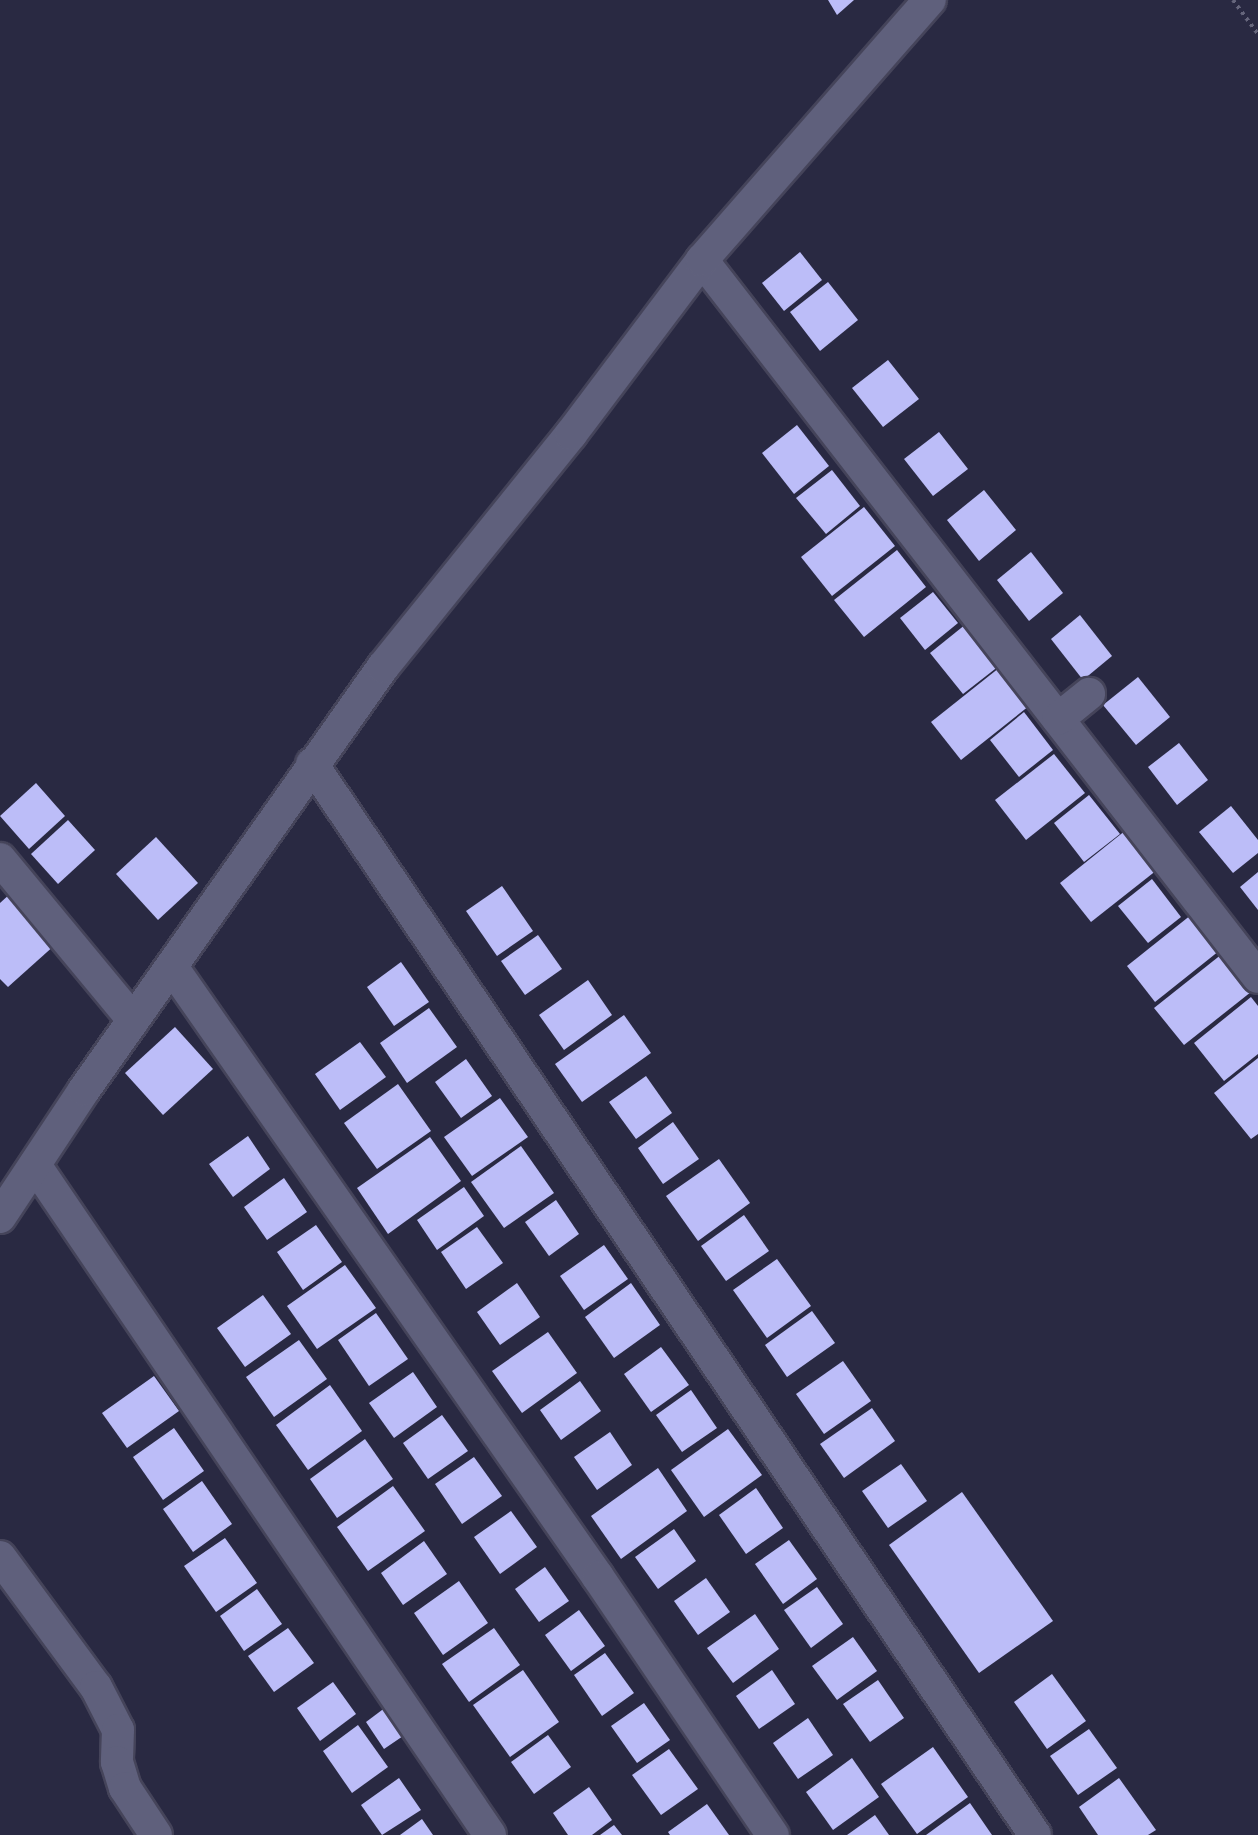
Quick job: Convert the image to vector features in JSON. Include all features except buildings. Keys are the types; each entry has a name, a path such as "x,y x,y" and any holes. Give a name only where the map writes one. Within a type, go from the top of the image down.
{"street":[{"path":"0,1217 133,1020 312,764 702,260 930,0"},
{"path":"702,260 1258,977"},
{"path":"1058,719 1089,694"},
{"path":"312,764 1035,1835"},
{"path":"0,859 133,1020"},
{"path":"172,967 578,1547 773,1835"},
{"path":"35,1165 490,1835"},
{"path":"0,1557 96,1687 117,1730 117,1762 125,1788 156,1835"}],"path":[{"path":"1233,0 1258,34"}]}
